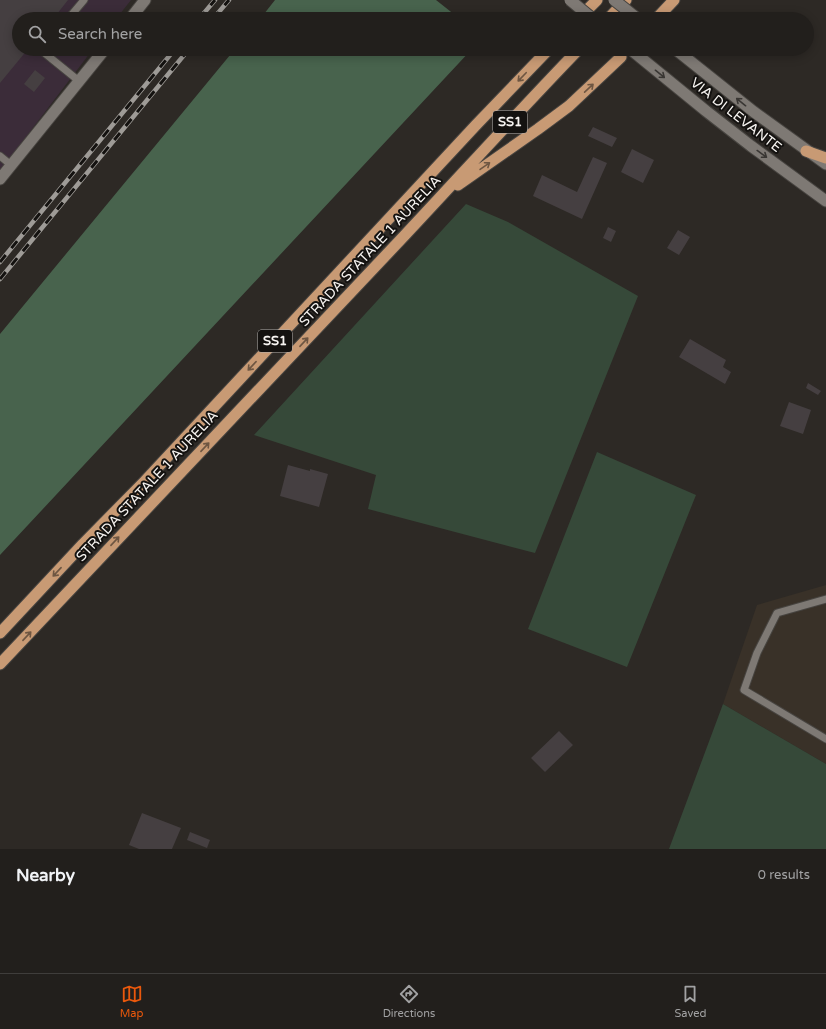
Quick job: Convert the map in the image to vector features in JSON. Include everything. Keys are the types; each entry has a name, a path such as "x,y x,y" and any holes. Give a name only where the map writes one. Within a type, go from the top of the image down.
{"highway":[{"path":"585,12 597,0"},
{"path":"615,12 626,0"},
{"path":"663,12 674,0"},
{"name":"STRADA STATALE 1 AURELIA","path":"0,632 145,481 476,125 543,56"},
{"name":"STRADA STATALE 1 AURELIA","path":"0,664 572,56"},
{"path":"442,196 569,106 621,57"},
{"path":"806,151 826,158"}],"main road":[{"path":"136,12 146,0"},
{"path":"570,0 585,12"},
{"path":"614,0 629,12"},
{"path":"0,180 99,56"},
{"name":"VIA DI LEVANTE","path":"639,56 723,124 826,201"},
{"name":"VIA DI LEVANTE","path":"684,56 754,112 826,164"}],"lane":[{"path":"74,12 84,0"},
{"path":"48,56 79,81"},
{"path":"0,156 11,165"},
{"path":"826,599 777,613 757,653 744,690 826,739"}],"shaded area":[{"path":"0,0 131,0 122,12 12,12 12,56 88,56 0,171"},
{"path":"826,585 826,764 723,704 757,605"}],"green space":[{"path":"275,0 436,0 451,12 266,12"},
{"path":"229,56 465,56 0,555 0,334"},
{"path":"466,204 508,222 638,296 535,553 368,509 376,475 254,435"},
{"path":"597,452 696,495 627,667 528,629"},
{"path":"723,704 826,764 826,849 669,849"}],"building":[{"path":"0,0 68,0 59,12 12,12 12,56 22,56 0,83"},
{"path":"35,70 45,78 34,92 24,84"},
{"path":"593,127 617,138 612,147 588,136"},
{"path":"632,149 654,160 643,183 621,172"},
{"path":"593,157 607,163 582,219 533,196 542,175 577,192"},
{"path":"608,227 616,231 611,242 603,238"},
{"path":"678,230 690,237 679,255 667,248"},
{"path":"690,339 726,360 723,367 731,372 725,384 679,357"},
{"path":"808,383 821,391 818,395 806,388"},
{"path":"789,402 811,410 803,434 780,426"},
{"path":"288,465 328,474 319,507 280,496"},
{"path":"559,731 573,745 545,772 531,758"},
{"path":"142,813 181,828 172,849 139,849 129,845"},
{"path":"190,832 210,840 207,848 187,840"}],"railway":[{"path":"205,12 215,0"},
{"path":"219,12 229,0"},
{"path":"0,262 169,56"},
{"path":"0,279 183,56"}]}
